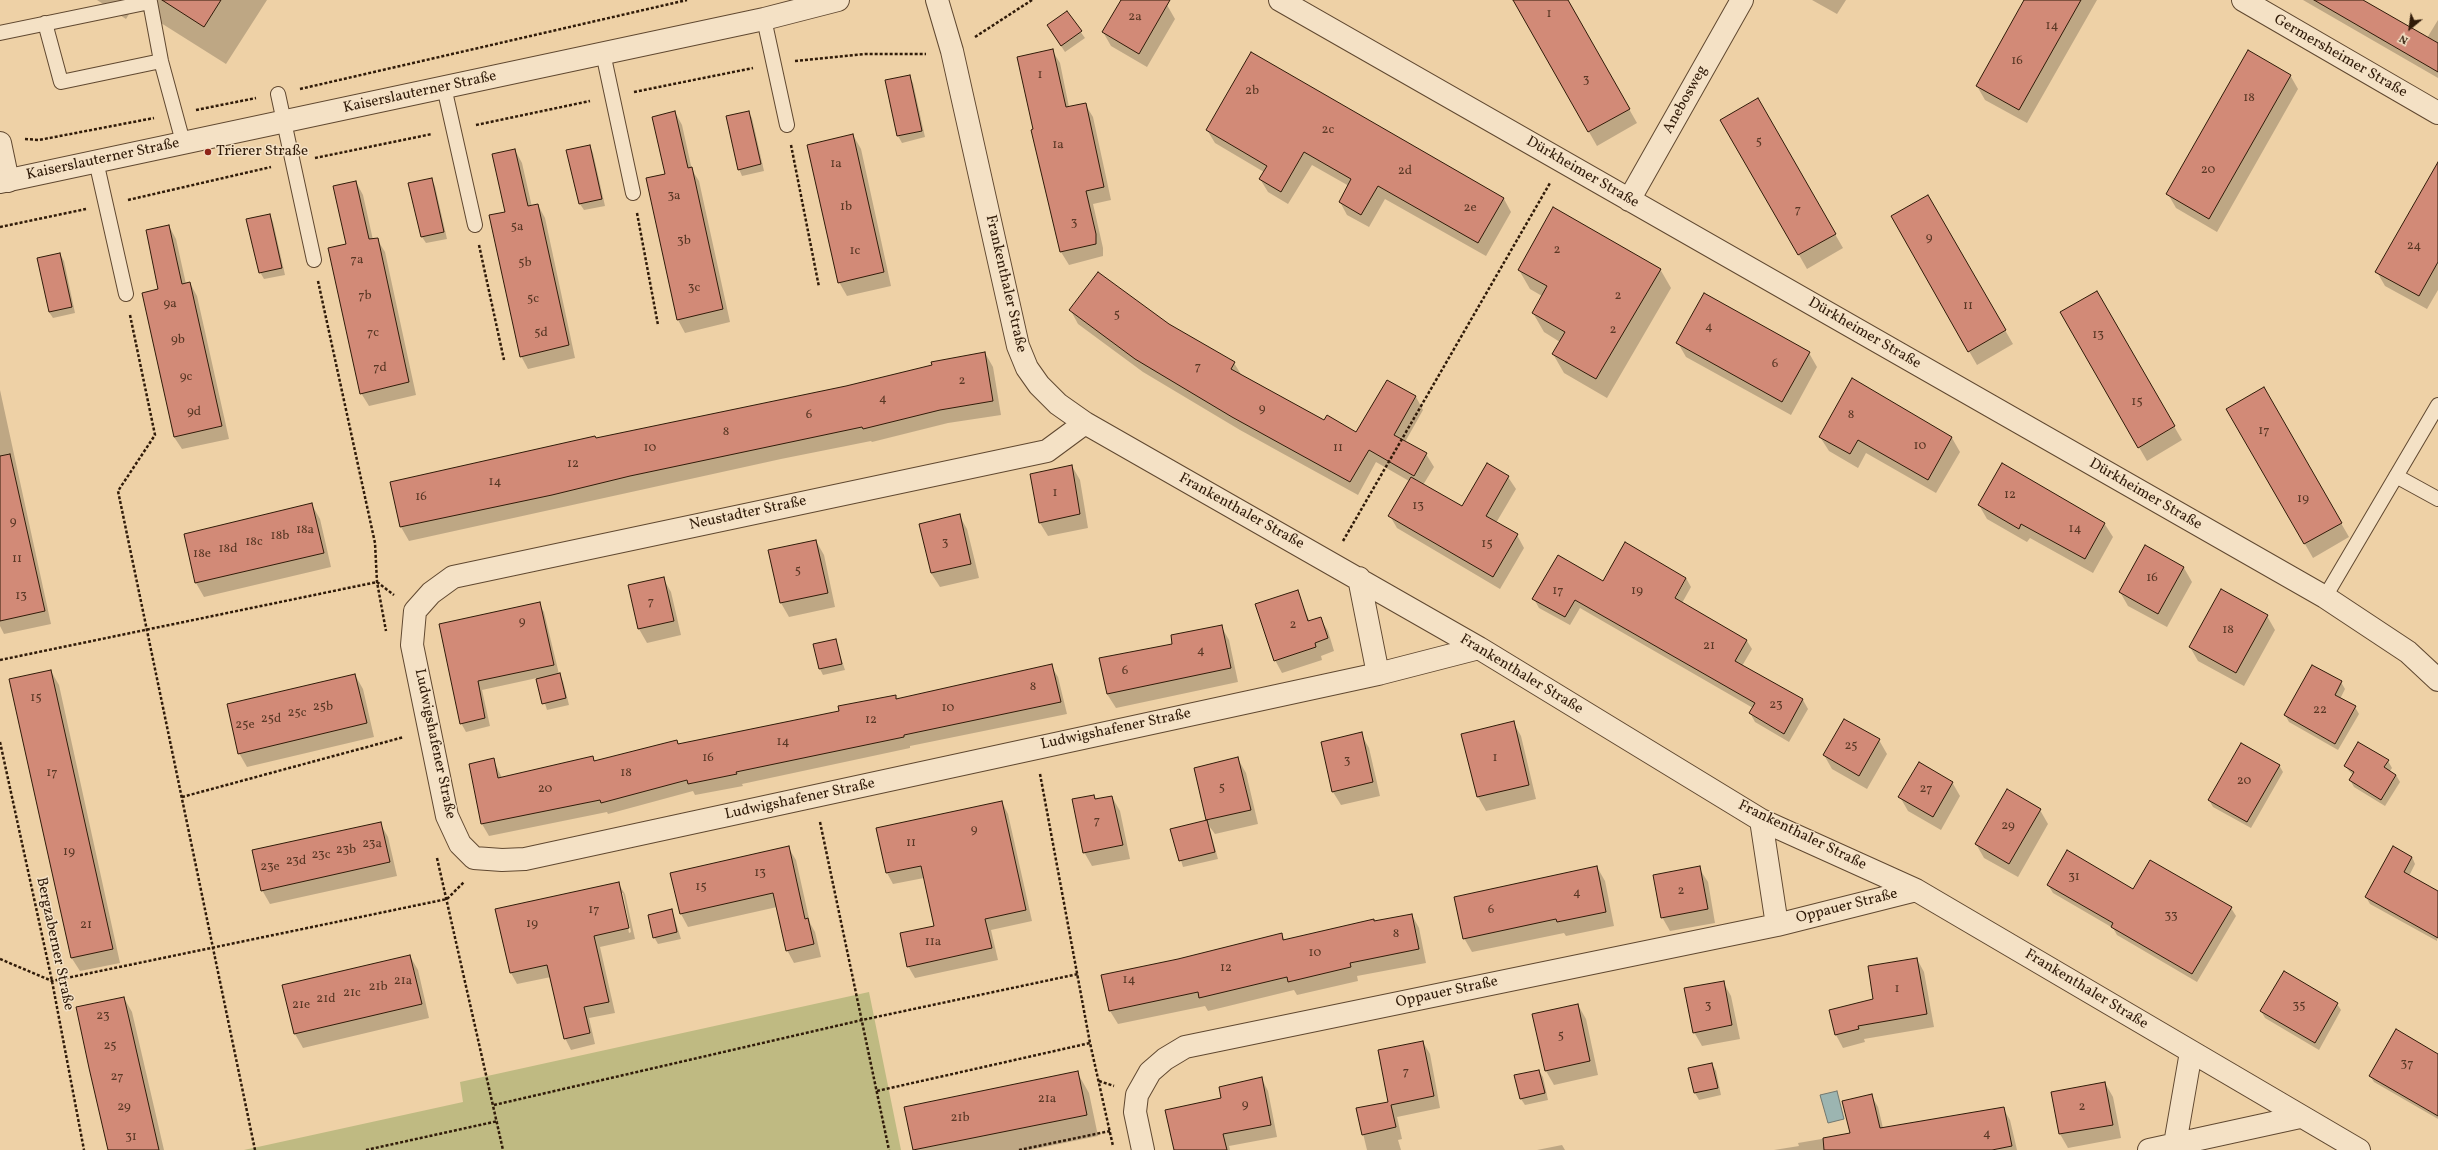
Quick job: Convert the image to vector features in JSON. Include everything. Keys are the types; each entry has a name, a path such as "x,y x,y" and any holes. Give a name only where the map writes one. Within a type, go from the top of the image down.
{"street":[{"name":"Kaiserslauterner Straße","path":"4,181 764,19 838,0"},
{"name":"Frankenthaler Straße","path":"937,0 952,51 1018,346 1027,368 1039,385 1058,404 1085,423 1331,562 1479,648 1761,820 1916,890 2300,1117 2359,1150"},
{"name":"Dürkheimer Straße","path":"1280,0 2324,597 2408,652 2438,680"},
{"name":"Anebosweg","path":"1629,200 1742,0"},
{"name":"Germersheimer Straße","path":"2243,0 2438,114"},
{"path":"0,143 4,181"},
{"name":"Neustadter Straße","path":"415,611 430,593 453,577 1047,451 1085,423"},
{"path":"1359,578 1378,674"},
{"name":"Ludwigshafener Straße","path":"415,611 412,645 447,816 460,844 474,858 502,860 525,859 1378,674 1479,648"},
{"name":"Oppauer Straße","path":"1761,820 1777,925"},
{"name":"Oppauer Straße","path":"1143,1150 1135,1112 1137,1095 1150,1072 1165,1059 1185,1048 1777,925 1916,890"},
{"path":"2175,1144 2191,1052"},
{"path":"2149,1150 2300,1117"}],"lane":[{"path":"0,33 150,2 161,61 182,142"},
{"path":"764,19 787,125"},
{"path":"45,23 61,82 161,61"},
{"path":"603,53 633,193"},
{"path":"444,87 475,225"},
{"path":"278,94 314,260"},
{"path":"96,161 126,294"},
{"path":"2324,597 2438,405"},
{"path":"2396,476 2438,499"}],"path":[{"path":"24,139 39,140 278,94 687,0"},
{"path":"952,51 1032,0"},
{"path":"787,125 819,287"},
{"path":"1331,562 1562,162"},
{"path":"633,193 658,325"},
{"path":"475,225 504,360"},
{"path":"314,260 375,543 377,582 387,636"},
{"path":"126,294 155,435 118,491 255,1150"},
{"path":"0,660 147,628 377,582 415,611"},
{"path":"182,797 406,737 405,729"},
{"name":"Bergzaberner Straße","path":"0,742 52,981 84,1150"},
{"path":"1036,748 1090,1043 1115,1150"},
{"path":"814,796 889,1150"},
{"path":"435,853 498,1121 503,1150"},
{"path":"0,959 52,981 447,899 462,885 474,858"},
{"path":"494,1105 862,1020 1078,974"},
{"path":"877,1090 1090,1043"},
{"path":"366,1150 498,1121"},
{"path":"1019,1150 1110,1131"}],"shaded area":[{"path":"869,992 901,1150 244,1150 463,1102 460,1082"}],"water":[{"path":"1837,1091 1844,1119 1828,1123 1820,1095"}],"building":[{"path":"162,0 221,0 204,27"},
{"path":"1121,0 1170,0 1139,54 1102,32"},
{"path":"1513,0 1568,0 1630,109 1588,132"},
{"path":"2024,0 2081,0 2019,110 1976,86"},
{"path":"2314,0 2363,0 2438,43 2438,72"},
{"path":"1067,11 1082,31 1061,46 1047,25"},
{"path":"1053,49 1066,107 1086,103 1104,187 1086,191 1096,234 1096,244 1060,252 1031,130 1033,129 1017,57"},
{"path":"2248,50 2291,75 2209,219 2166,194"},
{"path":"1251,52 1504,198 1478,243 1378,186 1361,215 1339,202 1351,179 1304,152 1281,192 1259,179 1267,166 1206,130"},
{"path":"910,75 922,131 897,136 885,80"},
{"path":"1758,98 1836,234 1798,255 1720,120"},
{"path":"675,111 688,168 692,167 723,309 677,320 646,178 665,174 652,117"},
{"path":"749,111 761,164 738,170 726,116"},
{"path":"853,134 884,272 838,283 807,145"},
{"path":"590,145 602,199 579,204 566,150"},
{"path":"515,149 528,206 538,204 569,345 520,357 489,215 505,212 492,154"},
{"path":"2438,162 2438,262 2419,296 2375,272"},
{"path":"432,178 444,232 421,237 408,183"},
{"path":"356,181 369,239 378,238 409,382 360,394 328,248 346,244 333,186"},
{"path":"1928,195 2006,330 1968,352 1891,216"},
{"path":"1553,207 1661,269 1596,379 1552,354 1565,332 1532,313 1547,286 1518,270"},
{"path":"270,214 282,268 259,273 246,219"},
{"path":"169,225 182,284 190,282 222,426 174,437 142,293 158,289 146,230"},
{"path":"60,253 72,307 49,312 37,258"},
{"path":"1098,272 1169,324 1235,362 1231,369 1324,420 1327,415 1356,432 1387,380 1416,396 1394,435 1427,453 1414,476 1369,450 1350,482 1232,417 1135,359 1069,310"},
{"path":"2097,291 2175,426 2138,448 2060,312"},
{"path":"1704,293 1810,352 1782,402 1676,343"},
{"path":"985,352 993,401 940,410 863,429 862,427 630,476 552,495 400,527 390,482 595,436 596,438 846,386 932,365 931,362"},
{"path":"1852,378 1952,437 1928,480 1858,440 1850,454 1819,437"},
{"path":"2264,387 2342,523 2304,544 2226,409"},
{"path":"10,454 45,611 0,621 0,456"},
{"path":"1487,463 1509,476 1486,516 1518,534 1493,577 1388,516 1411,477 1462,506"},
{"path":"2002,463 2105,523 2085,559 2021,524 2019,529 1978,505"},
{"path":"1072,465 1080,514 1039,523 1030,474"},
{"path":"312,503 324,553 195,583 184,534"},
{"path":"960,514 971,564 931,573 919,524"},
{"path":"816,540 828,593 780,603 768,550"},
{"path":"1625,542 1686,578 1675,598 1747,640 1735,661 1803,699 1784,734 1749,713 1755,703 1575,600 1565,617 1532,599 1558,555 1603,581"},
{"path":"2145,545 2184,567 2158,614 2119,592"},
{"path":"664,577 674,621 638,629 628,585"},
{"path":"2221,589 2268,615 2236,673 2189,647"},
{"path":"1298,590 1308,621 1321,617 1328,638 1315,643 1316,647 1274,661 1255,604"},
{"path":"540,602 554,665 478,681 485,718 460,724 439,624"},
{"path":"1222,625 1231,668 1107,694 1099,658 1172,644 1171,635"},
{"path":"836,639 842,664 819,669 813,644"},
{"path":"1052,664 1061,702 736,772 737,774 688,784 687,780 601,803 600,800 481,824 469,764 494,758 498,778 593,756 594,761 677,740 678,744 839,711 838,706 896,695 896,699"},
{"path":"2312,665 2342,681 2335,695 2356,706 2335,744 2284,715"},
{"path":"51,670 113,949 71,958 9,679"},
{"path":"560,673 566,698 542,704 536,679"},
{"path":"355,674 367,723 238,754 227,704"},
{"path":"1844,719 1880,739 1859,776 1823,755"},
{"path":"1514,721 1529,785 1477,797 1461,734"},
{"path":"1362,732 1373,782 1332,792 1321,742"},
{"path":"2358,742 2389,760 2384,767 2396,775 2381,800 2349,780 2354,772 2344,766"},
{"path":"2241,743 2280,765 2247,822 2208,800"},
{"path":"1238,757 1251,810 1206,820 1194,768"},
{"path":"1919,762 1953,782 1933,817 1898,797"},
{"path":"2007,789 2041,809 2009,864 1975,844"},
{"path":"1094,795 1095,799 1112,796 1123,845 1083,853 1072,799"},
{"path":"1002,801 1026,910 985,919 992,948 907,967 900,933 934,926 921,866 886,873 876,828"},
{"path":"1207,820 1215,852 1179,861 1170,829"},
{"path":"381,822 390,862 261,891 252,850"},
{"path":"789,846 805,919 808,918 814,944 786,951 773,893 680,914 670,873"},
{"path":"2393,846 2412,857 2404,872 2438,891 2438,938 2365,897"},
{"path":"2067,850 2133,889 2150,860 2232,907 2192,974 2111,927 2113,923 2047,885"},
{"path":"1597,866 1606,912 1557,922 1556,919 1463,939 1454,897"},
{"path":"1700,866 1708,909 1661,918 1653,875"},
{"path":"619,882 629,928 594,936 609,1002 584,1007 590,1033 564,1039 547,965 510,973 495,909"},
{"path":"672,909 677,932 653,938 648,915"},
{"path":"1412,914 1419,949 1350,963 1351,967 1288,982 1287,977 1199,998 1198,992 1109,1011 1101,975 1178,959 1282,933 1283,940 1374,919 1374,921"},
{"path":"410,955 422,1004 294,1034 282,985"},
{"path":"1917,958 1927,1014 1858,1026 1859,1029 1835,1035 1829,1010 1873,999 1868,966"},
{"path":"2284,971 2338,1003 2315,1043 2260,1011"},
{"path":"1724,981 1732,1025 1693,1033 1684,988"},
{"path":"124,997 159,1150 108,1150 89,1068 76,1007"},
{"path":"1578,1004 1590,1061 1545,1071 1532,1014"},
{"path":"2396,1029 2438,1054 2438,1116 2369,1076"},
{"path":"1423,1041 1434,1096 1391,1105 1396,1127 1362,1135 1356,1108 1388,1102 1378,1050"},
{"path":"1712,1063 1718,1088 1694,1093 1688,1068"},
{"path":"1539,1070 1545,1093 1520,1099 1514,1075"},
{"path":"1078,1071 1087,1115 913,1150 904,1107"},
{"path":"1262,1077 1271,1125 1223,1134 1227,1150 1174,1150 1165,1110 1221,1098 1219,1087"},
{"path":"2105,1082 2113,1125 2059,1134 2051,1092"},
{"path":"1872,1094 1880,1128 2004,1107 2012,1146 1992,1150 1824,1150 1823,1138 1850,1133 1842,1101"}],"place":[{"name":"Trierer Straße","path":"208,152"}]}
